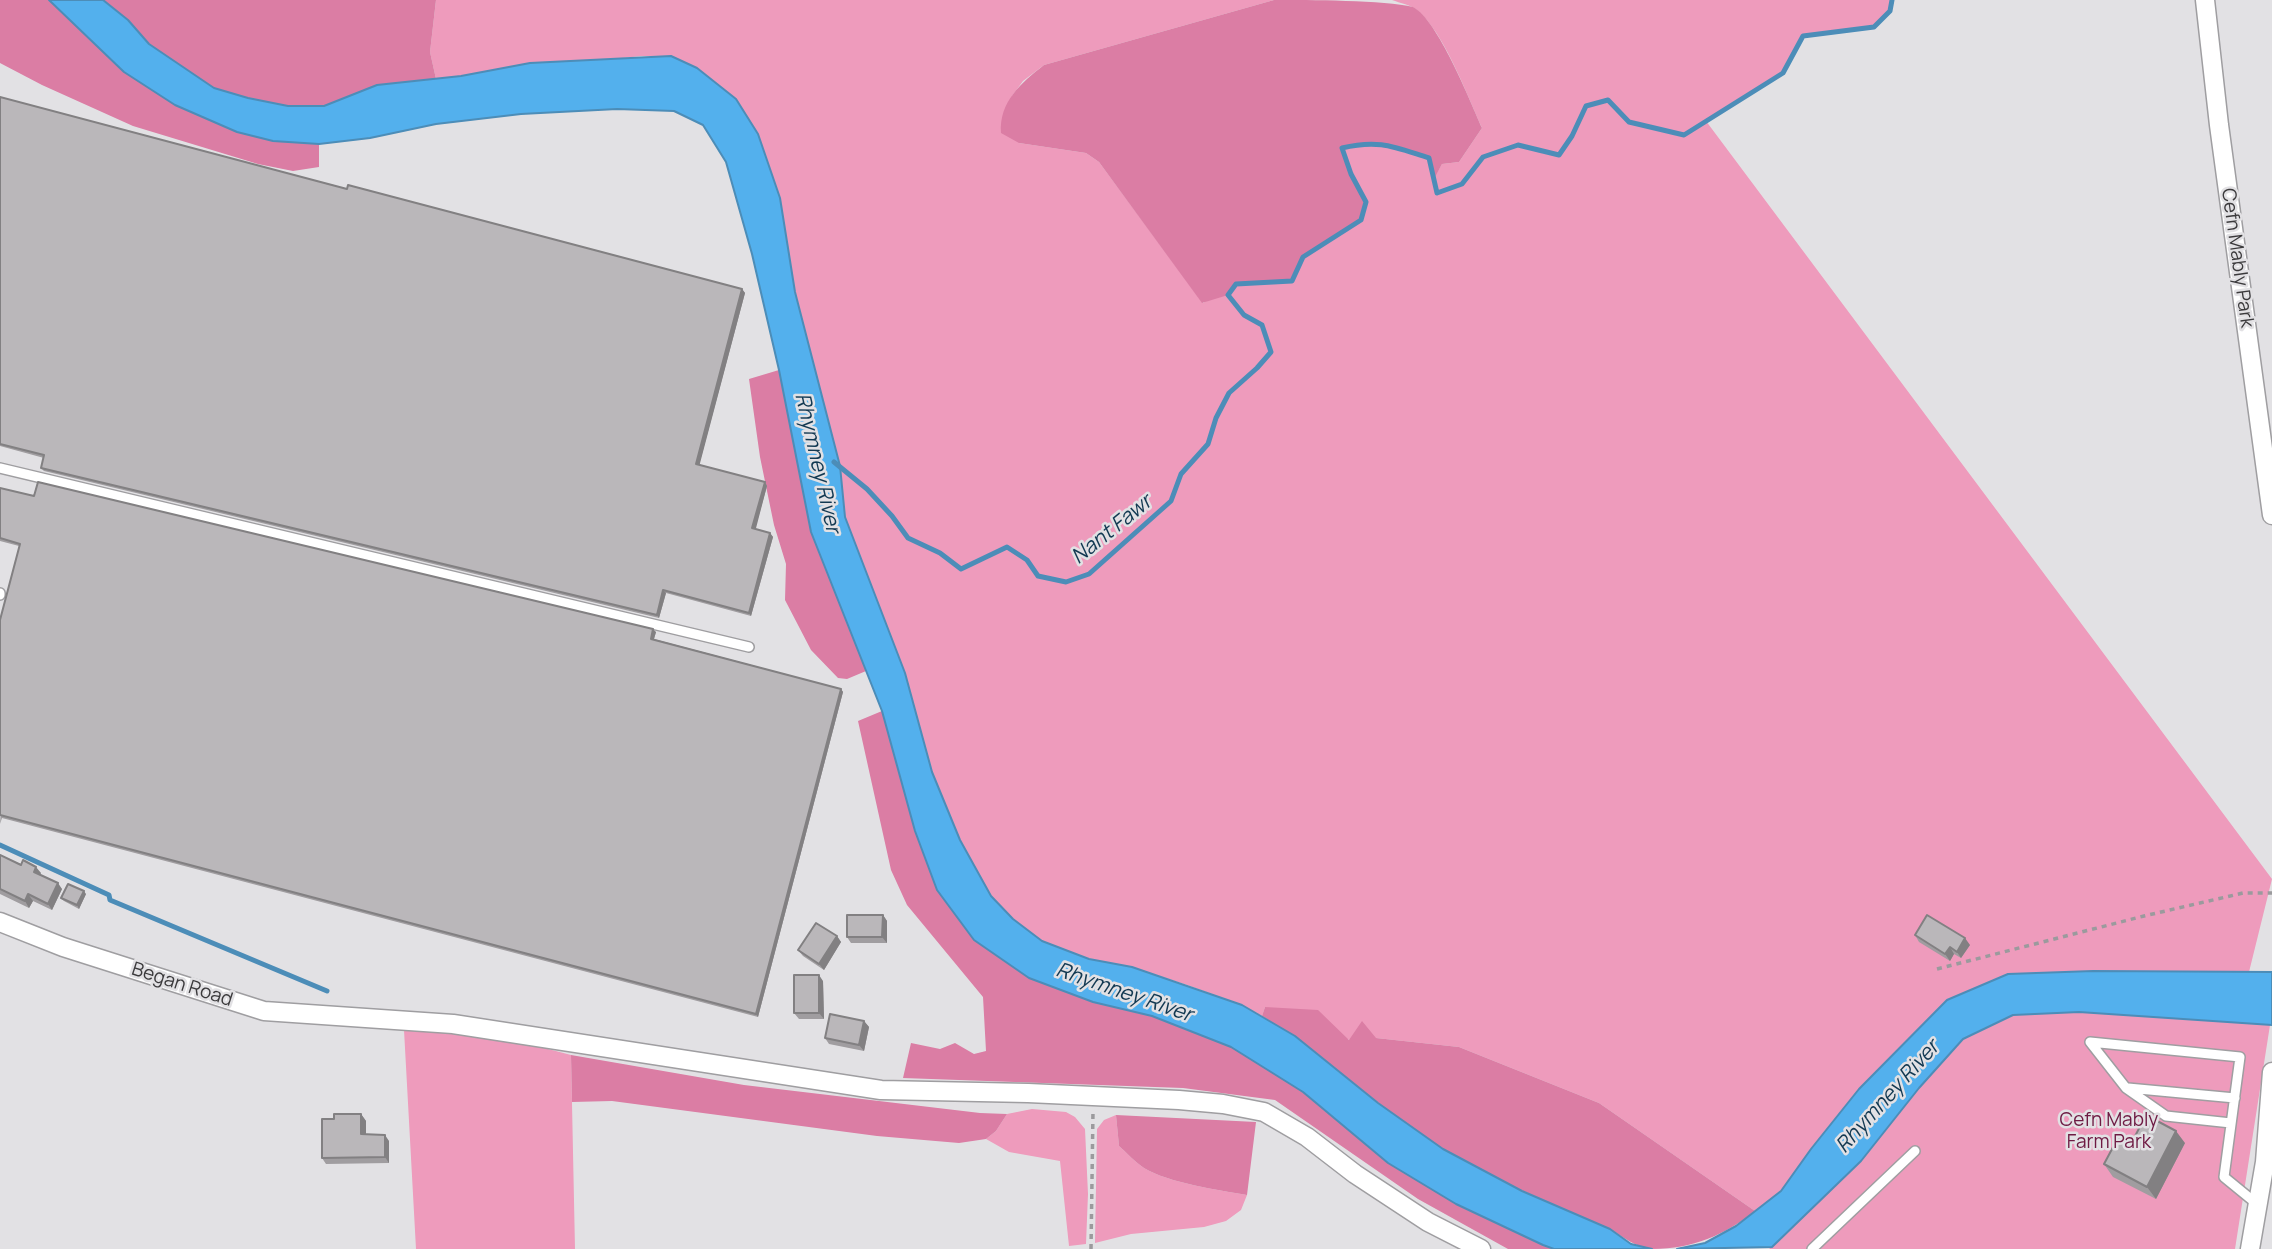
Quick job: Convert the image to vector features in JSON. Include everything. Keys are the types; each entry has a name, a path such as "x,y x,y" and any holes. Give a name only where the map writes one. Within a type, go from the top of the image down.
{"street":[{"name":"Cefn Mably Park","path":"2205,0 2219,125 2272,515"},
{"name":"Began Road","path":"0,922 63,947 264,1011 453,1024 881,1090 1212,1103 1264,1112 1307,1137 1355,1174 1428,1222 1481,1249"},
{"path":"2250,1249 2265,1162 2272,1072"}],"lane":[{"path":"0,468 748,647"},
{"path":"2231,1123 2166,1116 2126,1088 2090,1042 2240,1057 2224,1177 2257,1204"},
{"path":"2126,1088 2235,1098"},
{"path":"1812,1249 1915,1151"}],"path":[{"path":"1937,969 2243,893 2272,893"},
{"path":"1091,1249 1093,1097"}],"green space":[{"path":"436,0 1274,0 1044,65 1023,81 1012,96 1019,143 1086,153 1099,162 1203,303 1236,284 1292,281 1303,257 1361,220 1366,202 1351,174 1342,148 1377,144 1429,158 1434,178 1442,164 1459,162 1482,128 1454,65 1427,20 1409,5 1392,0 1892,0 1890,11 1874,27 1803,36 1783,73 1706,121 2272,879 2249,972 2093,971 2008,974 1811,1149 1781,1191 1755,1211 1599,1103 1459,1047 1376,1038 1350,1040 1265,1007 1262,1016 1242,1005 1187,985 1132,967 1089,959 1042,941 1013,919 991,896 960,840 932,772 905,673 845,517 840,466 795,292 780,198 671,56 641,56 436,79 430,52"},
{"name":"Cefn Mably Farm Park","path":"2079,1012 2270,1025 2235,1249 1769,1249 1861,1161 1919,1088 1963,1039 2013,1015"},
{"path":"404,1030 488,1036 571,1055 575,1249 416,1249"},
{"path":"1032,1109 1066,1112 1075,1117 1085,1129 1088,1194 1086,1244 1069,1246 1060,1161 1009,1152 986,1139 996,1131 1007,1114"},
{"path":"1116,1115 1119,1146 1141,1166 1180,1182 1247,1195 1241,1210 1226,1221 1204,1227 1131,1234 1095,1243 1097,1129 1104,1120"}],"shaded area":[{"path":"0,0 49,0 124,72 175,105 237,132 273,141 319,144 319,167 293,171 258,164 133,126 42,85 0,63"},
{"path":"103,0 436,0 430,52 436,79 377,85 324,106 288,106 248,98 214,88 149,44 128,20"},
{"path":"1274,0 1366,2 1413,7 1423,15 1443,44 1482,128 1459,162 1442,164 1434,179 1429,158 1377,144 1342,148 1351,174 1366,202 1361,220 1303,257 1292,281 1236,284 1228,295 1202,303 1099,162 1086,153 1019,143 1001,133 1001,122 1013,94 1044,65"},
{"path":"779,370 811,532 866,671 847,679 838,678 811,650 785,600 786,564 774,525 760,457 749,379"},
{"path":"882,711 915,831 937,890 974,940 1093,1002 1152,1016 1231,1047 1303,1092 1388,1163 1456,1204 1554,1249 1508,1249 1418,1199 1275,1100 1183,1088 903,1078 911,1043 940,1049 955,1043 974,1054 986,1051 983,997 907,905 891,870 858,721"},
{"path":"1265,1007 1318,1010 1349,1040 1362,1021 1376,1038 1459,1047 1599,1103 1755,1211 1720,1234 1695,1243 1653,1249 1635,1244 1604,1226 1495,1177 1442,1148 1262,1016"},
{"path":"571,1055 744,1085 1007,1114 996,1131 986,1139 959,1143 877,1136 612,1101 572,1102"},
{"path":"1116,1115 1256,1122 1247,1195 1180,1182 1144,1168 1119,1146"}],"water":[{"name":"Rhymney River","path":"49,0 103,0 128,20 149,44 214,88 288,106 324,106 377,85 461,76 530,63 671,56 697,68 736,99 758,134 780,198 795,292 840,466 845,517 905,673 932,772 960,840 991,896 1013,919 1042,941 1089,959 1132,967 1242,1005 1295,1036 1378,1103 1443,1149 1522,1191 1610,1229 1631,1244 1652,1249 1554,1249 1543,1245 1456,1204 1388,1163 1303,1092 1231,1047 1152,1016 1093,1002 1029,978 974,940 937,890 915,831 882,711 811,532 779,370 752,254 726,162 703,125 674,111 617,109 521,114 436,124 370,138 319,144 273,141 237,132 175,105 124,72"},
{"name":"Rhymney River","path":"2093,971 2272,972 2272,1025 2079,1012 2013,1015 1963,1039 1919,1088 1861,1161 1772,1247 1677,1249 1705,1243 1736,1226 1781,1191 1859,1089 1947,1000 2008,974"}],"building":[{"path":"0,97 347,189 348,185 742,289 696,464 765,482 752,528 770,533 749,613 663,590 657,615 41,468 44,455 0,444"},
{"path":"38,482 653,629 651,639 841,689 756,1014 0,815 0,620 20,544 0,538 0,488 34,496"},
{"path":"0,855 21,865 23,860 36,867 34,872 58,883 48,904 28,894 25,901 0,889"},
{"path":"68,884 84,891 77,905 61,898"},
{"path":"847,915 883,915 882,937 847,937"},
{"path":"1927,915 1965,938 1957,952 1950,947 1945,954 1915,935"},
{"path":"816,923 837,936 819,964 798,950"},
{"path":"794,975 819,975 819,1013 794,1013"},
{"path":"830,1014 864,1021 859,1045 825,1038"},
{"path":"334,1114 361,1114 361,1134 385,1135 385,1157 322,1158 322,1119 334,1119"},
{"path":"2146,1115 2176,1131 2147,1187 2104,1164 2119,1136 2132,1142"}],"waterway":[{"name":"Nant Fawr","path":"834,462 867,489 908,538 940,553 961,569 1007,547 1027,560 1038,576 1066,582 1089,574 1171,501 1181,474 1208,444 1216,418 1229,393 1271,352 1262,325 1244,315 1228,295 1236,284 1292,281 1303,257 1361,220 1366,202 1351,174 1342,148 1377,144 1429,158 1437,193 1462,184 1483,157 1518,145 1559,155 1572,136 1586,106 1608,100 1629,122 1684,135 1783,73 1803,36 1874,27 1890,11 1892,0"},
{"path":"0,845 109,895 110,900 327,991"}]}
